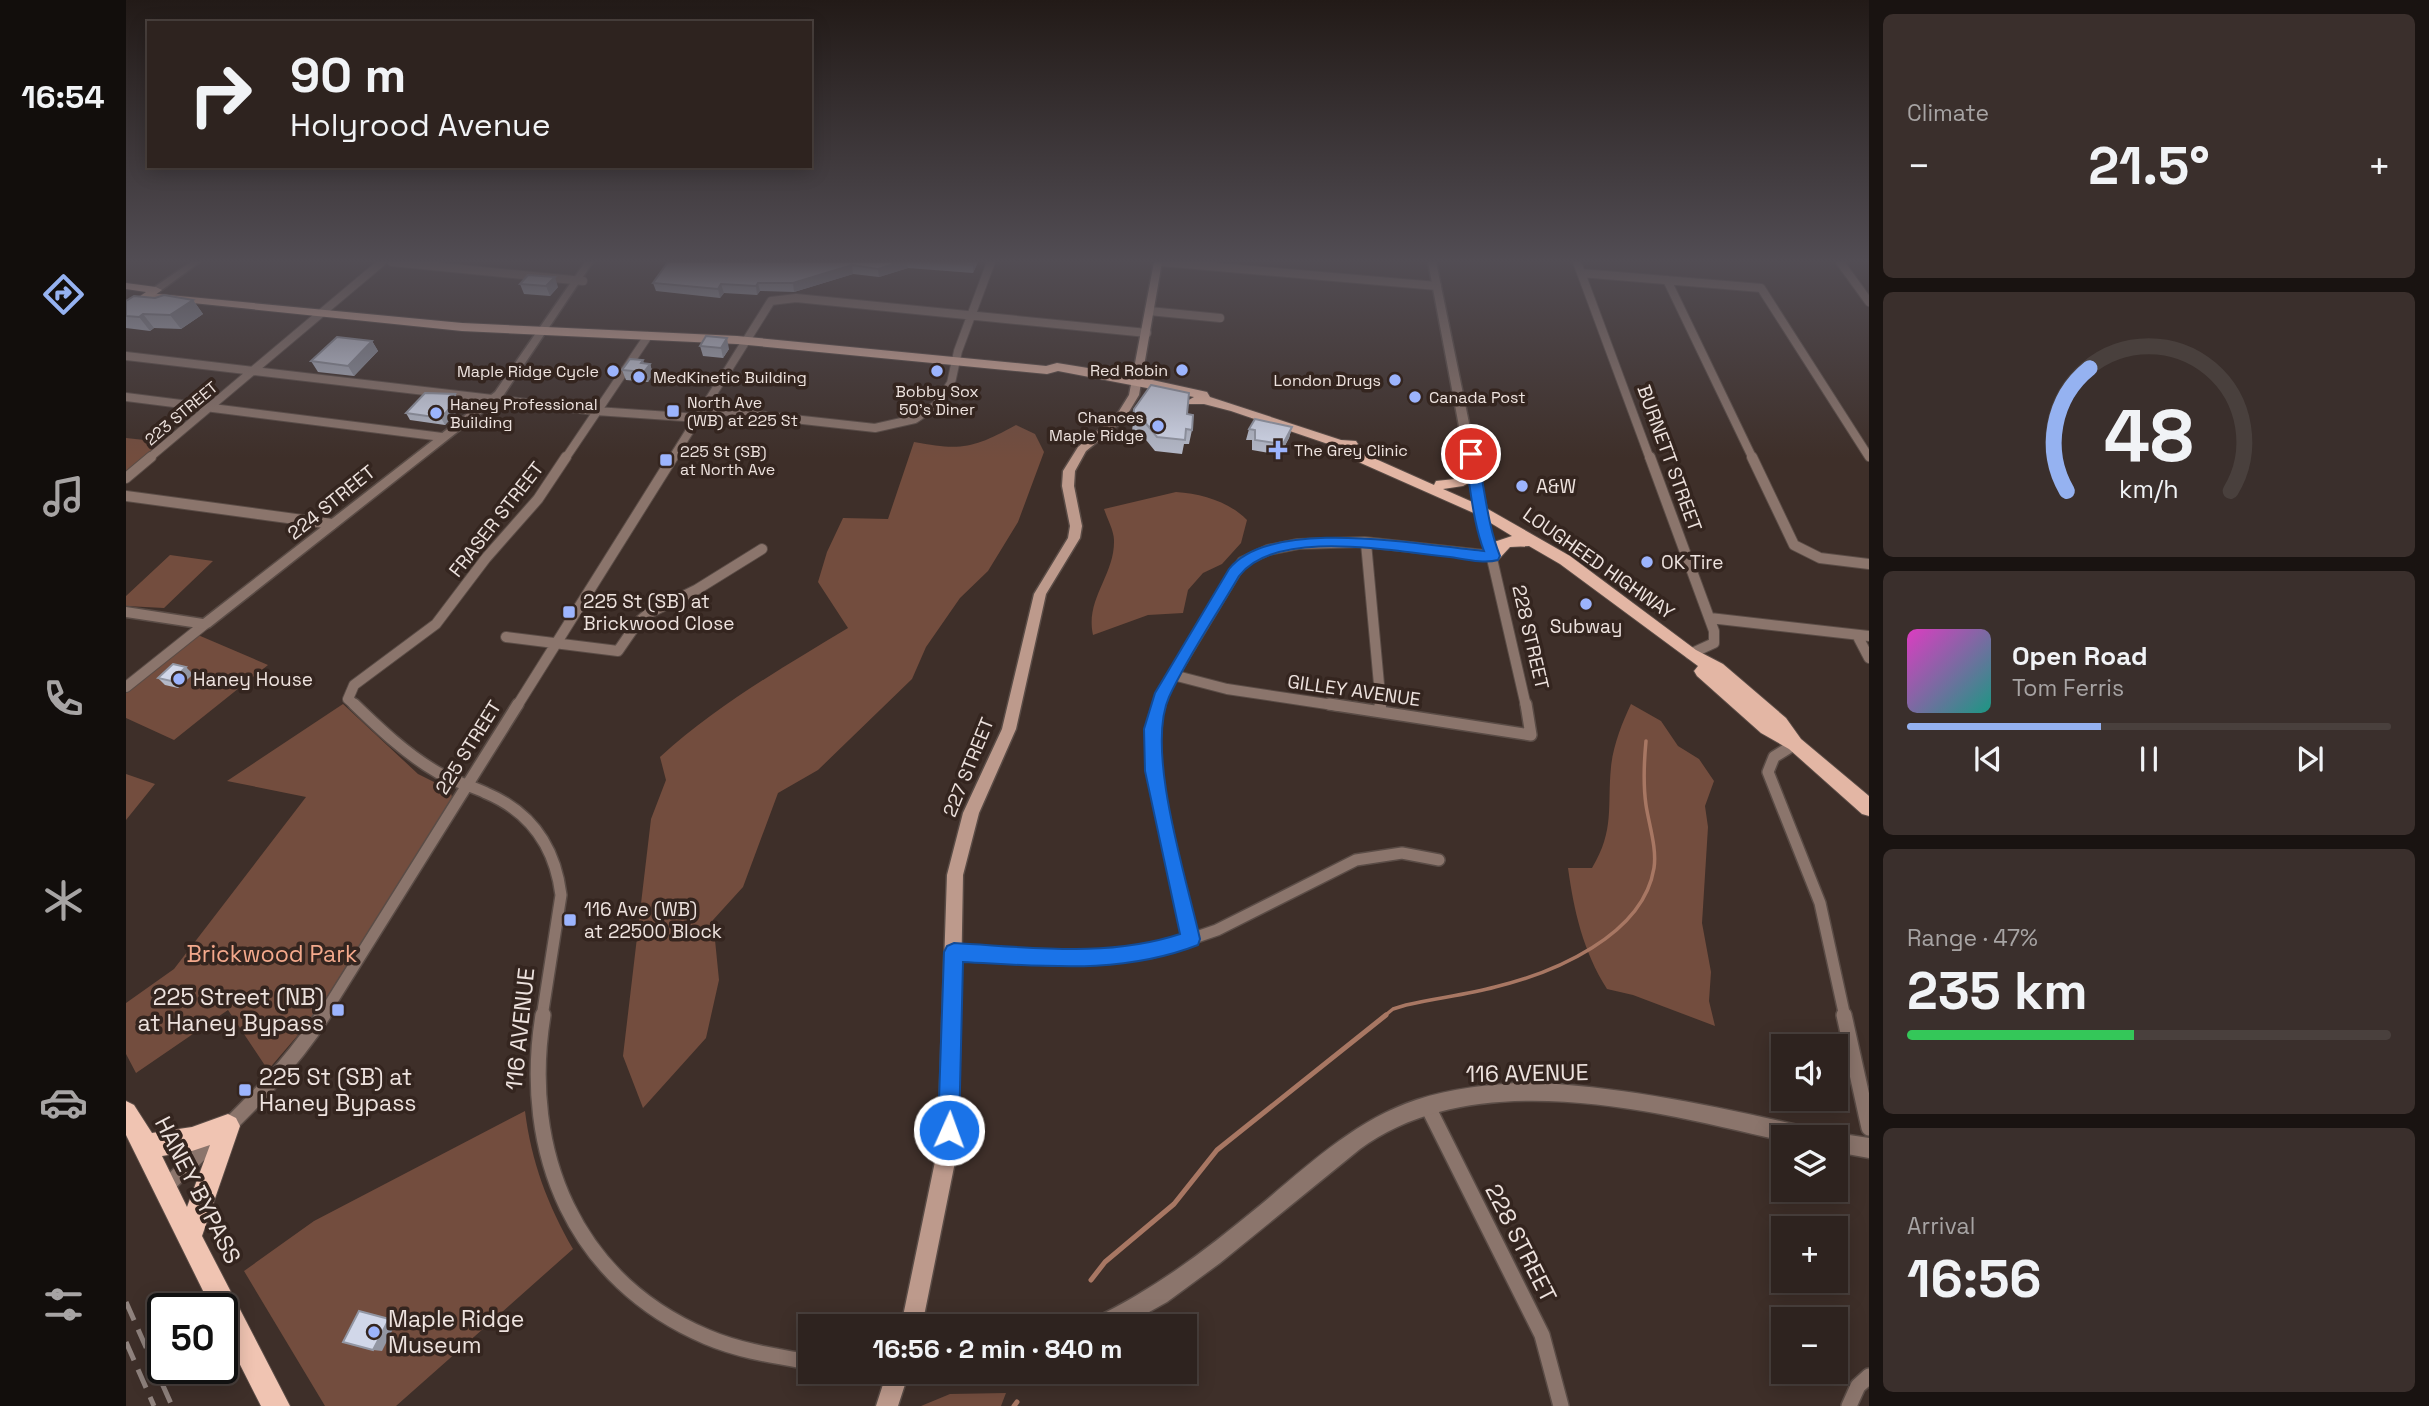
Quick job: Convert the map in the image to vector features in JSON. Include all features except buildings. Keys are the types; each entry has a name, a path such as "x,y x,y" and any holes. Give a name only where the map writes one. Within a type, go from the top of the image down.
{"highway":[{"name":"HANEY BYPASS","path":"126,1113 146,1146 276,1406"},
{"path":"146,1146 192,1139 228,1126"},
{"path":"190,1236 228,1126"}],"main road":[{"name":"LOUGHEED HIGHWAY","path":"471,328 745,340 1048,370 1050,374 1138,384 1196,402 1204,400 1339,444 1349,443 1463,495 1481,511"},
{"name":"227 STREET","path":"913,1314 948,1147 954,875 971,813 1009,729 1040,594 1074,538 1076,526 1068,486 1069,471 1082,449 1123,414 1138,384 1147,328"},
{"name":"LOUGHEED HIGHWAY","path":"1339,444 1341,449 1481,511 1534,541 1619,598 1690,654 1706,675 1767,728 1795,744 1869,808"},
{"path":"1441,484 1458,483 1475,474"},
{"path":"1493,556 1496,547 1506,541 1534,541"},
{"path":"887,1406 894,1384"}],"street":[{"name":"223 STREET","path":"126,478 305,328"},
{"name":"224 STREET","path":"126,687 493,399 501,392 544,332 550,328"},
{"name":"225 STREET","path":"166,1188 305,1043 753,328"},
{"path":"126,356 596,411 701,414 875,428 892,426 922,416 939,404 953,379 967,328"},
{"path":"1094,328 1147,333"},
{"name":"228 STREET","path":"1445,328 1475,474 1482,530 1493,556 1523,682 1531,735"},
{"name":"BURNETT STREET","path":"1601,328 1710,618 1714,643 1690,654"},
{"path":"1690,328 1794,545 1805,555 1869,564"},
{"path":"1785,328 1869,457"},
{"name":"FRASER STREET","path":"348,699 355,685 436,624 486,558 538,499 648,336"},
{"path":"126,397 442,437"},
{"path":"126,496 332,524"},
{"path":"1191,939 1151,750 1158,705 1173,675 1242,562 1265,551 1328,540 1493,556"},
{"path":"1366,543 1381,711"},
{"path":"506,637 618,651 638,621 649,613 695,590 762,549"},
{"path":"126,612 205,624"},
{"path":"1710,618 1869,636"},
{"path":"1857,635 1869,658"},
{"name":"GILLEY AVENUE","path":"1173,675 1227,689 1531,735"},
{"name":"116 AVENUE","path":"348,699 410,755 453,782 516,807 532,820 551,848 557,864 559,913 541,1021 537,1096 548,1160 581,1234 621,1283 670,1320 727,1347 778,1360 798,1361"},
{"path":"1795,744 1777,752 1770,760 1768,772 1820,903 1869,1128"},
{"path":"954,952 1096,959 1153,951 1227,925 1356,860 1402,853 1439,860"},
{"name":"116 AVENUE","path":"1126,1314 1152,1301 1365,1133 1427,1105 1502,1094 1588,1095 1688,1111 1771,1129"},
{"name":"228 STREET","path":"1427,1105 1542,1335 1561,1406"},
{"path":"1848,1145 1869,1148"},
{"path":"1849,1406 1858,1386 1869,1376"}],"green space":[{"path":"1016,425 1035,434 1044,452 1018,522 988,571 960,598 926,647 912,679 818,770 778,793 743,887 713,920 719,980 706,1038 643,1108 623,1056 651,819 666,780 660,757 727,704 848,628 818,582 827,552 843,518 888,519 914,442 967,446 989,439"},
{"path":"126,438 163,442 126,473"},
{"path":"1176,492 1214,500 1240,513 1247,520 1241,543 1222,564 1203,573 1188,590 1183,613 1148,615 1093,635 1093,610 1113,553 1114,536 1104,509"},
{"path":"170,555 213,561 164,608 126,606 126,596"},
{"path":"198,635 268,665 174,740 126,718 126,691"},
{"name":"Brickwood Park","path":"343,704 418,774 450,790 452,797 449,804 316,1014 268,1070 228,1010 136,1073 126,1054 126,1003 174,969 306,797 227,781"},
{"path":"1631,704 1661,721 1678,746 1699,759 1714,781 1705,806 1708,827 1702,923 1711,972 1709,1001 1715,1026 1633,995 1607,989 1586,945 1573,900 1568,868 1592,868 1604,842 1609,818 1614,751"},
{"path":"126,774 155,784 126,820"},
{"path":"525,1111 542,1183 573,1249 396,1406 325,1406 244,1271 314,1221"},
{"path":"1006,1393 1001,1406 921,1406 950,1394"}],"waterway":[{"path":"1383,1017 1393,1009 1406,1005 1484,990 1543,972 1592,948 1614,932 1633,913 1646,892 1655,860 1644,789 1646,741"},
{"path":"1091,1280 1105,1262 1174,1204 1217,1150 1386,1015"},
{"path":"1014,1406 1017,1402"}],"railway":[{"path":"126,1302 172,1406"},
{"path":"126,1342 154,1406"}],"place":[{"name":"Red Robin","path":"1182,370"},
{"name":"Maple Ridge Cycle","path":"613,371"},
{"name":"Bobby Sox 50's Diner","path":"937,371"},
{"name":"MedKinetic Building","path":"639,377"},
{"name":"London Drugs","path":"1395,380"},
{"name":"Canada Post","path":"1415,397"},
{"name":"North Ave (WB) at 225 St","path":"673,411"},
{"name":"Haney Professional Building","path":"436,413"},
{"name":"Chances Maple Ridge","path":"1158,426"},
{"name":"The Grey Clinic","path":"1278,450"},
{"name":"225 St (SB) at North Ave","path":"666,460"},
{"name":"A&W","path":"1522,486"},
{"name":"OK Tire","path":"1647,562"},
{"name":"Subway","path":"1586,604"},
{"name":"225 St (SB) at Brickwood Close","path":"569,612"},
{"name":"Haney House","path":"179,679"},
{"name":"116 Ave (WB) at 22500 Block","path":"570,920"},
{"name":"225 Street (NB) at Haney Bypass","path":"338,1010"},
{"name":"225 St (SB) at Haney Bypass","path":"245,1090"},
{"name":"Maple Ridge Museum","path":"374,1332"}],"route":[{"path":"949,1130 954,952 1096,959 1153,951 1191,939 1154,771 1152,729 1161,698 1242,562 1265,551 1328,540 1493,556 1482,530 1480,498 1471,454"}]}
